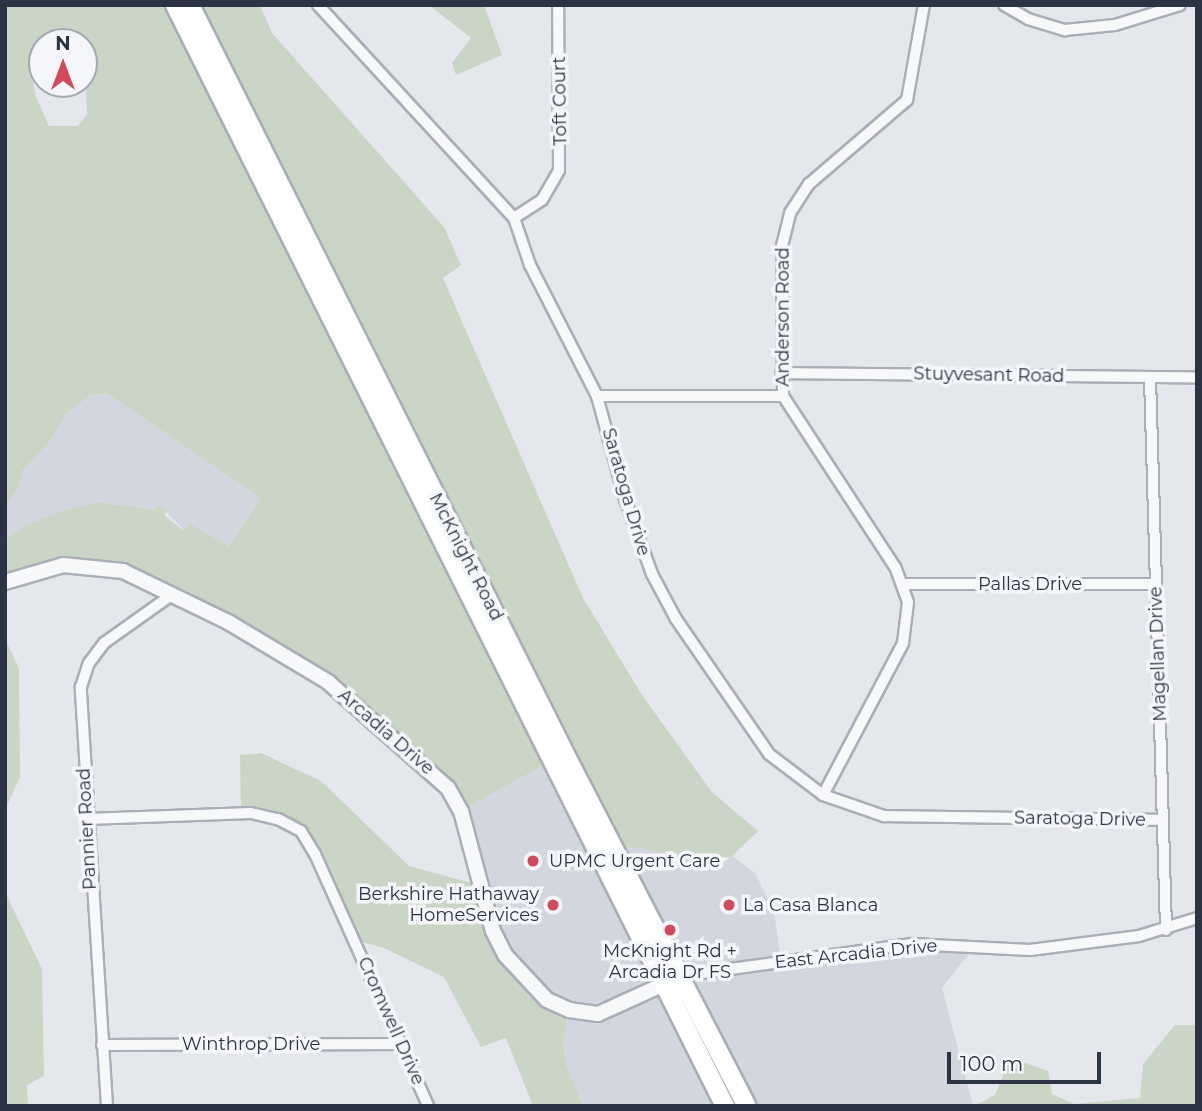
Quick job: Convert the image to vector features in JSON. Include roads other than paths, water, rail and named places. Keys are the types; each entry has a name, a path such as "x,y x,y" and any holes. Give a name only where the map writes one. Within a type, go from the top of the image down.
{"highway":[{"path":"166,5 203,45"},
{"name":"McKnight Road","path":"176,5 203,45 747,1106"},
{"name":"McKnight Road","path":"190,5 203,45 725,1106"},
{"path":"201,5 203,45"}],"street":[{"name":"Saratoga Drive","path":"318,5 514,218 530,265 597,396 638,538 676,619 758,741 792,774 823,795 860,811 891,817 1163,820"},
{"name":"Toft Court","path":"514,218 542,200 559,170 558,5"},
{"name":"Anderson Road","path":"823,795 903,643 909,612 904,584 783,396 782,246 790,213 818,175 907,100 924,5"},
{"path":"1003,5 1028,19 1065,30 1115,25 1180,5"},
{"name":"Stuyvesant Road","path":"781,373 1197,377"},
{"name":"Magellan Drive","path":"1150,377 1166,930"},
{"path":"597,396 783,396"},
{"name":"Arcadia Drive","path":"5,582 48,568 94,565 137,576 328,682 448,788 461,811 487,912 506,956 537,993 569,1010 612,1002 680,976"},
{"name":"Pallas Drive","path":"904,584 1156,584"},
{"name":"Pannier Road","path":"107,1106 79,702 84,675 104,643 173,594"},
{"name":"Cromwell Drive","path":"87,819 251,813 278,819 301,831 316,854 428,1106"},
{"name":"East Arcadia Drive","path":"680,976 904,945 1015,951 1166,930 1197,918"},
{"name":"Winthrop Drive","path":"102,1045 400,1044"}],"place":[{"name":"UPMC Urgent Care","path":"533,861"},
{"name":"Berkshire Hathaway HomeServices","path":"553,905"},
{"name":"La Casa Blanca","path":"729,905"},
{"name":"McKnight Rd + Arcadia Dr FS","path":"670,930"}]}
